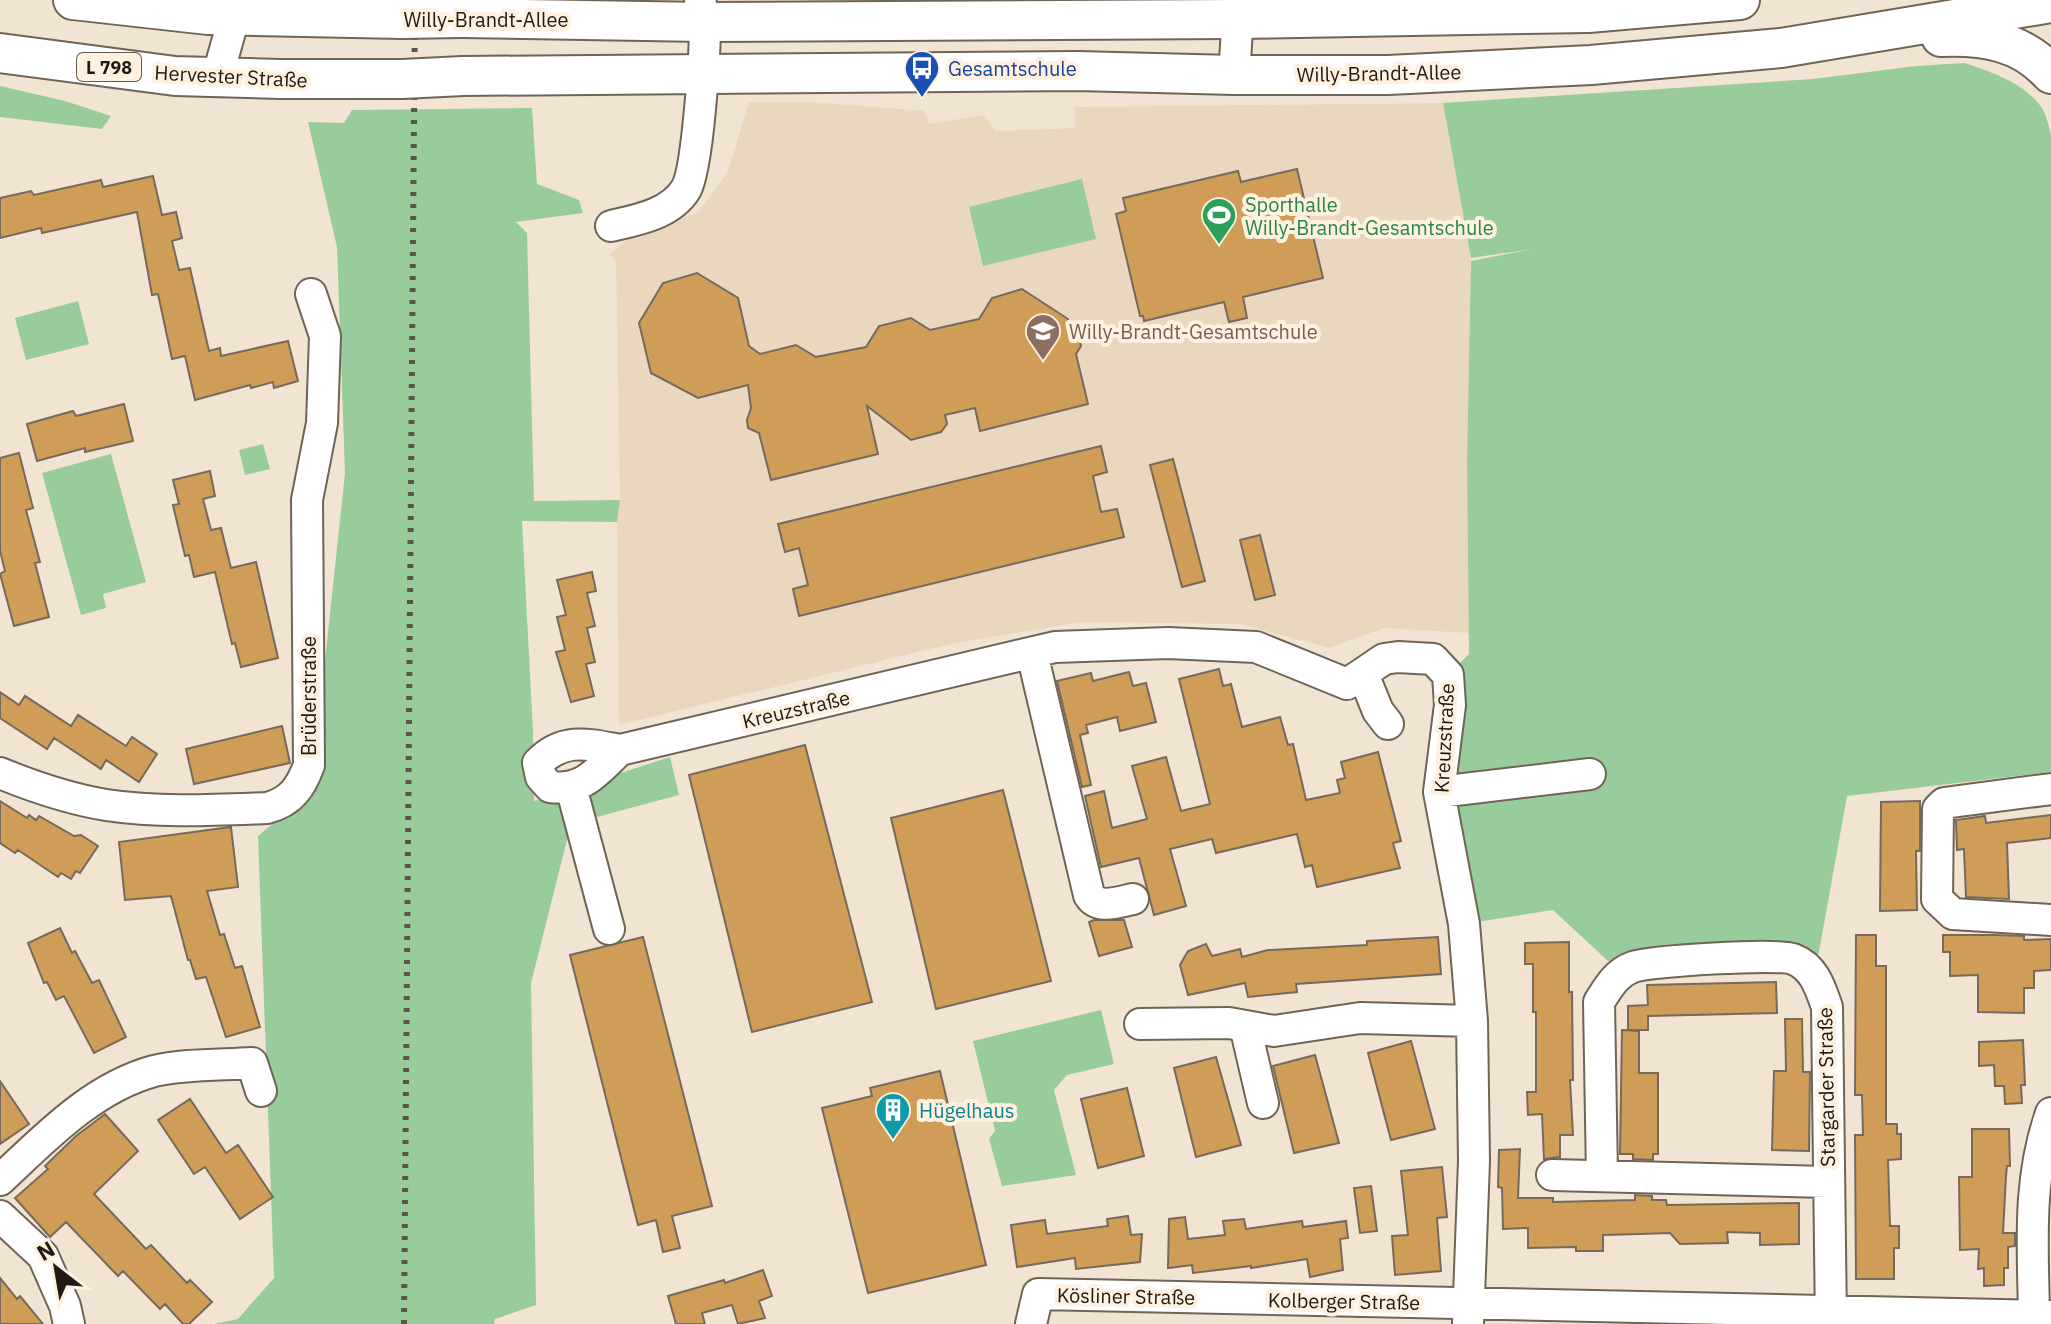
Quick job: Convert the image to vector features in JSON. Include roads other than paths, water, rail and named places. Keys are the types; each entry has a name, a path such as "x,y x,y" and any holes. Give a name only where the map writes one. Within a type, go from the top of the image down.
{"main road":[{"name":"Willy-Brandt-Allee","path":"230,9 315,8 402,19 702,11 1588,13 1740,0"},
{"path":"100,2 230,9"},
{"name":"Willy-Brandt-Allee","path":"463,76 1077,71 1388,75 1591,65 1811,43 2047,8"},
{"path":"1811,43 1974,35 2018,49 2051,74"},
{"name":"Hervester Straße","path":"0,53 175,76 402,79 463,76"}],"street":[{"path":"217,78 230,9"},
{"path":"1234,75 1238,10"},
{"path":"611,226 649,217 668,207 685,190 693,172 702,75 702,11"},
{"name":"Brüderstraße","path":"0,773 36,788 106,805 156,810 267,808 280,804 301,786 309,765 307,500 322,423 325,377 325,336 311,294"},
{"name":"Kreuzstraße","path":"620,750 592,776 569,789 550,787 541,777 538,763 549,752 579,743 620,750 1055,647 1168,643 1256,647 1347,684 1384,659 1433,659 1448,675 1450,705 1439,792 1464,924 1472,1021 1474,1161 1469,1314"},
{"path":"1032,653 1089,895 1099,905 1133,899"},
{"path":"1363,674 1378,711 1388,724"},
{"path":"1439,792 1590,774"},
{"path":"569,789 609,929"},
{"path":"2051,789 1944,803 1938,809 1937,899 1953,914 2051,920"},
{"name":"Stargarder Straße","path":"1602,1176 1599,1002 1615,978 1633,967 1649,965 1729,957 1792,958 1815,974 1827,1007 1831,1317"},
{"path":"1140,1024 1229,1023 1274,1031 1360,1018 1472,1021"},
{"path":"1245,1026 1263,1103"},
{"path":"0,1180 94,1098 126,1081 156,1071 252,1063 261,1091"},
{"path":"2043,1317 2032,1198 2045,1151 2051,1113"},
{"name":"Stargarder Straße","path":"1552,1175 1828,1182"},
{"path":"0,1216 43,1256 65,1306 69,1324"},
{"name":"Kösliner Straße","path":"1031,1324 1038,1294 1244,1311"},
{"name":"Kolberger Straße","path":"1244,1311 2043,1317"}],"railway":[{"path":"404,1324 415,0"}],"place":[{"name":"Gesamtschule","path":"922,99"},
{"name":"Sporthalle Willy-Brandt-Gesamtschule","path":"1219,246"},
{"name":"Willy-Brandt-Gesamtschule","path":"1043,362"},
{"name":"Hügelhaus","path":"893,1141"}]}
